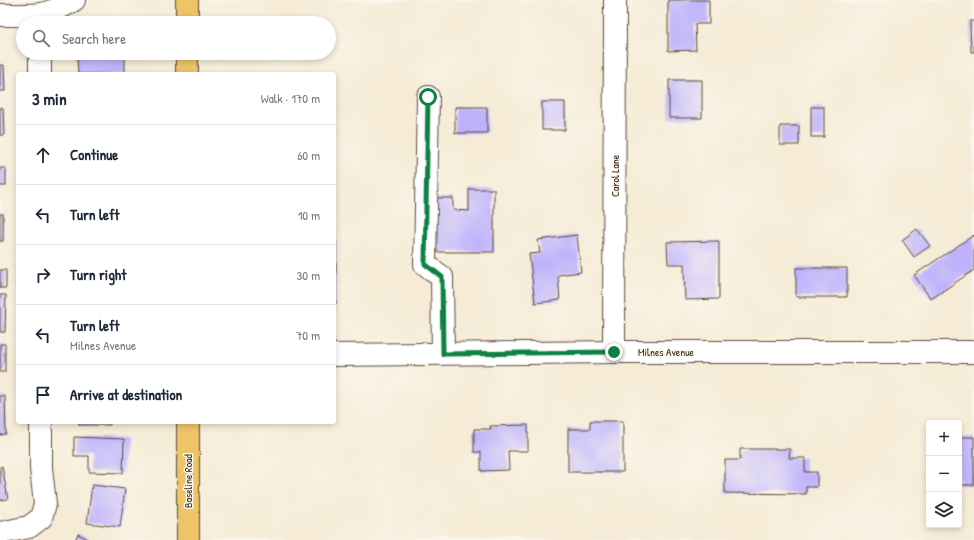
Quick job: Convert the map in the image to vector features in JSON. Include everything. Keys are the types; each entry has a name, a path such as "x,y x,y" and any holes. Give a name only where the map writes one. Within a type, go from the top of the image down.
{"main road":[{"path":"187,0 187,16"},
{"path":"187,60 187,72"},
{"name":"Baseline Road","path":"188,424 188,540"}],"street":[{"path":"46,16 74,0"},
{"name":"Carol Lane","path":"614,352 615,0"},
{"path":"0,15 16,17"},
{"path":"40,60 40,72"},
{"path":"428,97 425,264 442,277 443,354"},
{"name":"Milnes Avenue","path":"336,355 614,352 974,352"},
{"path":"0,533 29,527 40,518 45,504 41,468 41,424"}],"building":[{"path":"668,0 709,0 709,24 695,24 696,50 668,51"},
{"path":"970,21 974,21 974,52 971,52"},
{"path":"77,60 125,60 125,72 78,72"},
{"path":"0,65 4,65 5,91 0,91"},
{"path":"669,80 702,80 702,118 669,118"},
{"path":"542,102 565,102 565,130 542,130"},
{"path":"455,107 487,107 487,133 455,133"},
{"path":"811,107 824,107 824,137 811,137"},
{"path":"0,108 3,108 4,135 0,135"},
{"path":"780,126 799,126 799,145 780,145"},
{"path":"0,168 6,168 6,186 0,186"},
{"path":"469,189 494,189 494,252 429,252 429,198 453,198 453,210 469,211"},
{"path":"0,214 3,214 3,241 0,241"},
{"path":"917,229 930,246 914,257 902,240"},
{"path":"577,235 581,272 558,275 560,300 535,303 529,254 540,253 538,240"},
{"path":"974,235 974,270 931,299 914,275"},
{"path":"719,241 719,299 685,300 684,264 668,264 667,242"},
{"path":"796,268 847,268 847,297 796,297"},
{"path":"0,270 6,270 6,288 0,288"},
{"path":"0,295 6,295 5,332 0,332"},
{"path":"0,344 5,344 5,372 0,372"},
{"path":"0,396 5,396 6,434 0,435"},
{"path":"590,421 623,421 623,472 568,472 568,429 590,429"},
{"path":"79,424 110,424 110,425"},
{"path":"528,425 528,451 508,451 509,470 481,471 481,452 474,452 474,429 491,429 490,426"},
{"path":"74,437 124,439 123,473 89,472 89,456 74,456"},
{"path":"962,437 974,437 974,485 962,485"},
{"path":"740,449 790,449 789,458 805,458 805,472 817,472 817,487 806,487 806,494 725,493 725,460 740,460"},
{"path":"2,466 8,499 0,500 0,467"},
{"path":"92,485 125,489 120,527 87,523"},
{"path":"78,534 90,540 75,540"}],"route":[{"path":"428,97 425,264 442,277 443,354 614,352"}]}
